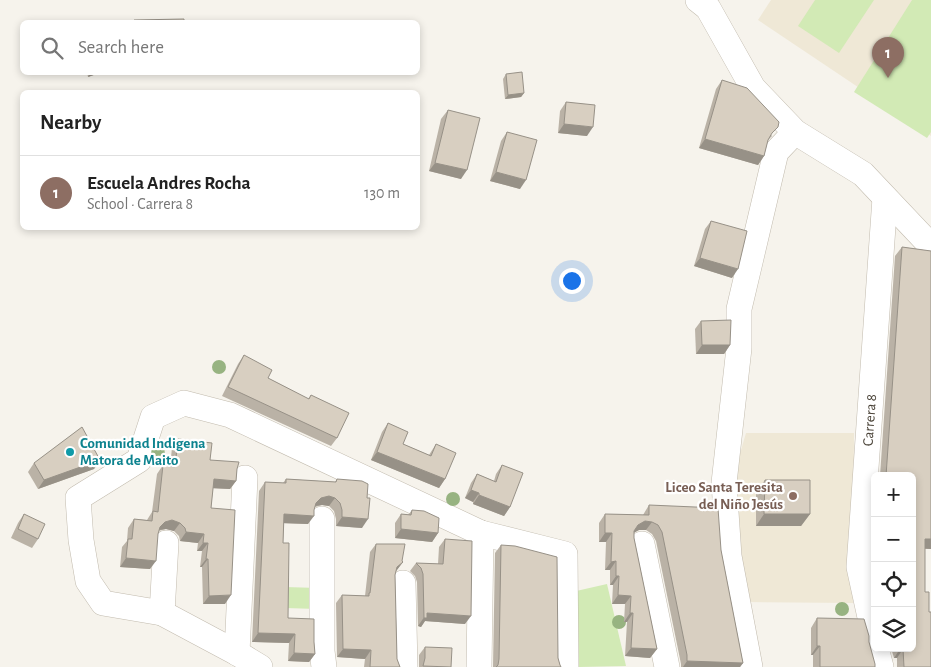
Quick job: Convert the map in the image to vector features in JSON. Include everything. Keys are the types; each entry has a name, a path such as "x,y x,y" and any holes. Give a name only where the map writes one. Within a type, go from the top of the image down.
{"street":[{"path":"698,0 708,8 753,88 795,132 863,174 931,246"},
{"path":"750,667 729,556 724,483 739,348 739,308 776,152 795,132"},
{"name":"Carrera 8","path":"871,622 859,566 885,198"},
{"path":"260,667 162,613 103,603 88,581 81,540 78,498 139,460 154,417 184,403 230,415 481,533 566,554 566,667"},
{"path":"237,653 245,478"},
{"path":"322,519 322,651 324,667"},
{"path":"479,667 481,533"},
{"path":"162,613 166,543"},
{"path":"642,544 667,667"},
{"path":"403,583 405,667"},
{"path":"877,652 880,667"}],"shaded area":[{"path":"771,0 931,0 931,136 758,20"},
{"name":"Liceo Santa Teresita del Niño Jesús","path":"746,433 854,433 853,603 744,602 734,474"}],"green space":[{"path":"815,0 874,0 839,53 798,26"},
{"path":"912,0 931,0 931,132 927,138 854,92"},
{"path":"607,584 626,666 579,667 563,594"},
{"path":"285,587 318,588 317,609 285,608"}],"building":[{"path":"184,19 184,20 134,20"},
{"path":"522,72 524,93 508,95 506,74"},
{"path":"722,80 747,88 779,122 778,127 768,140 764,156 705,139"},
{"path":"566,102 595,105 593,127 564,124"},
{"path":"448,110 480,118 467,170 435,163"},
{"path":"507,132 537,140 526,180 496,172"},
{"path":"711,221 747,231 738,269 700,258"},
{"path":"902,247 931,251 931,539 925,539 925,592 929,592 929,612 931,612 931,667 904,667 903,652 916,652 916,472 886,472"},
{"path":"731,320 730,345 702,345 701,321"},
{"path":"244,355 272,370 268,378 309,399 311,395 349,413 337,438 228,387"},
{"path":"388,423 408,432 403,444 431,456 436,444 456,453 445,479 377,452"},
{"name":"Comunidad Indigena Matora de Maito","path":"82,427 100,460 44,480 34,463"},
{"path":"178,439 212,443 210,460 239,462 236,481 214,479 211,508 235,510 231,595 209,596 208,559 206,559 208,543 203,543 204,534 186,532 180,523 172,520 165,522 160,527 156,561 126,558 128,539 132,539 134,519 152,521 153,511 158,512 163,465 175,467"},
{"path":"502,465 523,473 510,507 471,490 477,474 496,482"},
{"path":"286,479 336,482 337,479 362,481 368,484 367,498 370,498 368,519 342,517 340,503 335,498 329,496 321,498 316,503 314,516 284,514 283,543 289,543 288,618 314,619 315,654 294,653 295,634 258,633 265,482 286,483"},
{"path":"765,480 810,480 810,514 764,514"},
{"path":"649,505 718,508 721,550 743,663 687,661 662,532 658,525 645,521 638,525 634,531 634,538 657,649 631,648 633,613 630,613 631,596 618,595 619,576 616,576 616,561 611,562 612,533 605,533 605,514 649,515"},
{"path":"412,510 424,511 439,518 438,533 401,529 401,514 411,515"},
{"path":"24,514 45,524 38,539 18,529"},
{"path":"445,539 472,541 471,616 427,613 427,618 424,618 423,574 421,568 416,563 443,564"},
{"path":"376,544 405,544 403,562 397,567 395,575 397,659 400,667 370,667 371,650 343,649 342,595 369,596"},
{"path":"501,545 515,546 557,557 558,658 561,667 496,667 499,659"},
{"path":"817,618 864,619 875,667 820,667 820,646 817,646"},
{"path":"425,647 452,648 451,667 423,666"}],"place":[{"name":"Escuela Andres Rocha","path":"888,78"},
{"name":"Comunidad Indigena Matora de Maito","path":"70,452"},
{"name":"Liceo Santa Teresita del Niño Jesús","path":"793,496"}]}
